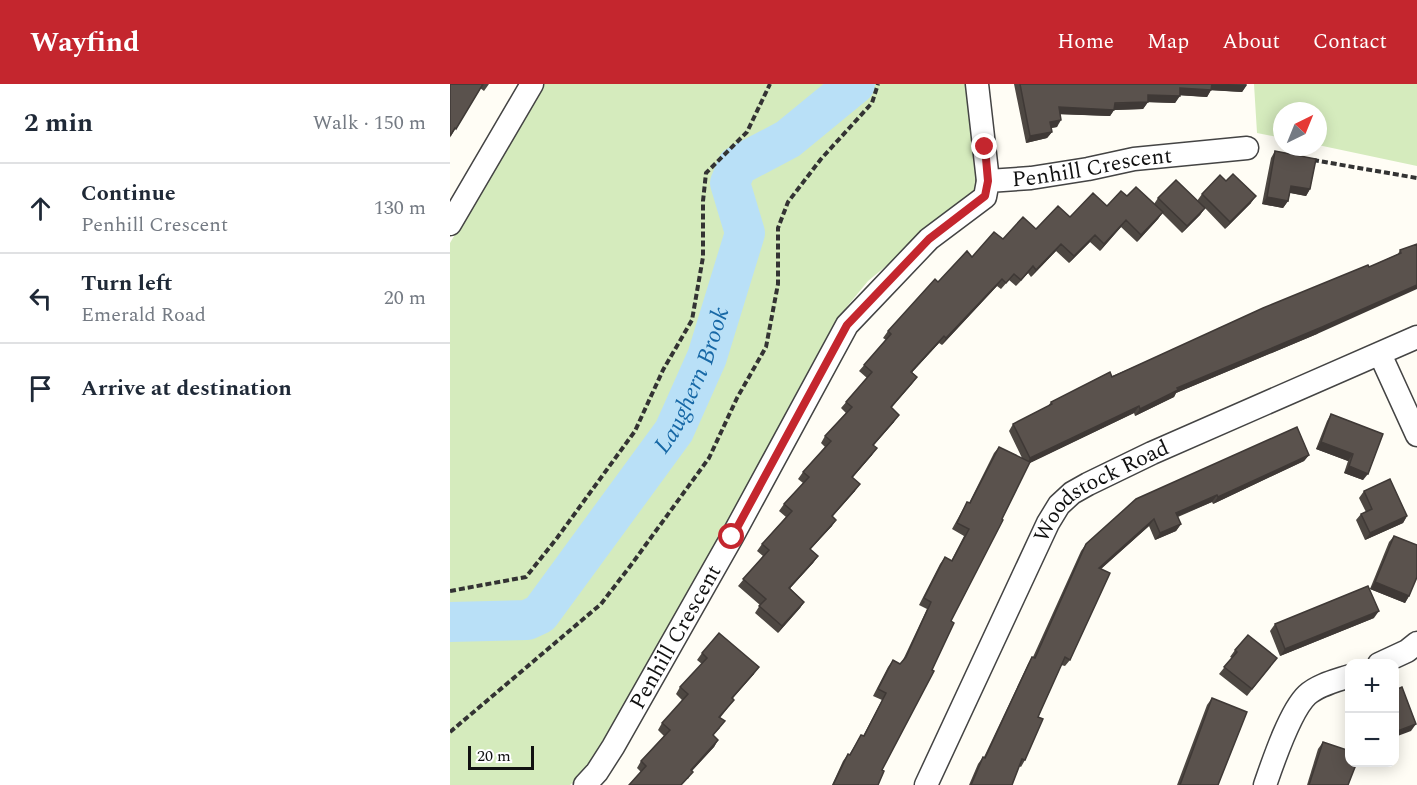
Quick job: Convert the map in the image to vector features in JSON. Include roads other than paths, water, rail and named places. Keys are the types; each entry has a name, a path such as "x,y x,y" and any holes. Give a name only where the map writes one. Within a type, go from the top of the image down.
{"street":[{"path":"450,224 532,84"},
{"path":"977,84 988,181"},
{"name":"Penhill Crescent","path":"585,785 597,772 613,747 732,537 847,325 929,239 985,196 988,181 1042,177 1134,159 1244,148"},
{"name":"Woodstock Road","path":"926,785 1048,522 1059,505 1088,484 1152,453 1417,338"},
{"path":"1380,354 1417,435"},
{"path":"1388,659 1407,651 1417,643"},
{"path":"1265,785 1294,715 1306,696 1324,684 1345,678"}],"waterway":[{"name":"Laughern Brook","path":"450,622 527,620 540,614 674,431 707,357 745,233 730,183 737,166 788,139 855,84"}]}
